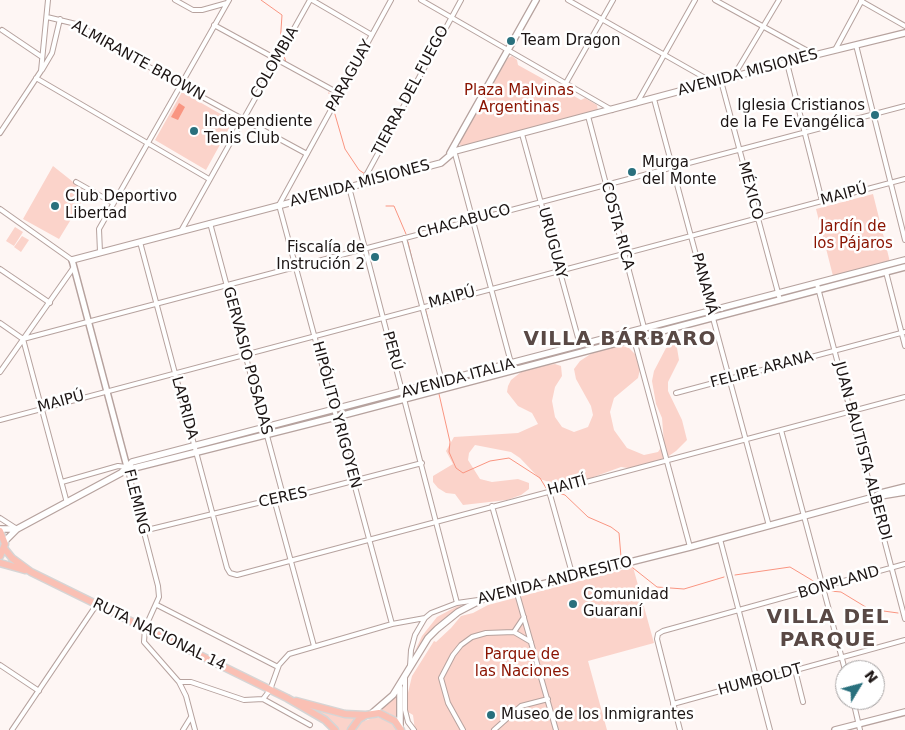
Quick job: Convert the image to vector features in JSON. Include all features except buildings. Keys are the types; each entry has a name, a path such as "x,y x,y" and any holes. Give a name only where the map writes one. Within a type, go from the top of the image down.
{"highway":[{"name":"RUTA NACIONAL 14","path":"0,530 12,558 31,572"},
{"path":"0,556 5,544"},
{"name":"RUTA NACIONAL 14","path":"0,563 31,572 287,698 325,720 335,730"},
{"name":"RUTA NACIONAL 14","path":"287,698 345,714 388,716 400,729"},
{"path":"351,730 359,719 368,714"}],"main road":[{"path":"452,151 536,0"},
{"name":"AVENIDA MISIONES","path":"72,260 441,163 452,151 714,83 815,54 905,33"},
{"name":"AVENIDA ITALIA","path":"818,287 905,260"},
{"name":"AVENIDA ITALIA","path":"5,544 17,529 121,473 127,467 134,468 195,450 779,297 905,267"},
{"name":"AVENIDA ANDRESITO","path":"874,498 881,493 905,487"},
{"name":"AVENIDA ANDRESITO","path":"483,599 874,498 905,492"},
{"name":"AVENIDA ITALIA","path":"0,530 17,529"},
{"path":"368,714 388,701 401,685 410,666 437,629 458,612 483,599"},
{"path":"400,729 398,708 401,685"},
{"path":"835,730 859,727 905,712"}],"street":[{"path":"41,72 48,0"},
{"path":"175,0 180,1 193,10 202,10 228,2"},
{"path":"311,0 372,35"},
{"name":"COLOMBIA","path":"181,231 311,0"},
{"name":"PARAGUAY","path":"279,205 391,0"},
{"path":"421,0 612,110"},
{"name":"TIERRA DEL FUEGO","path":"362,183 460,0"},
{"path":"568,0 714,83"},
{"path":"566,82 613,0"},
{"path":"637,103 695,0"},
{"path":"715,0 815,54"},
{"path":"732,78 764,28 779,0"},
{"path":"835,50 861,0 905,26"},
{"path":"100,252 98,229 228,2"},
{"name":"ALMIRANTE BROWN","path":"47,17 76,24 180,85 307,154"},
{"path":"0,133 52,53 60,19"},
{"path":"214,25 340,94"},
{"path":"2,30 42,57"},
{"path":"856,45 905,240"},
{"path":"787,63 822,201"},
{"path":"36,78 209,179"},
{"name":"MÉXICO","path":"721,81 779,297"},
{"name":"PANAMÁ","path":"654,99 769,526"},
{"name":"CHACABUCO","path":"23,339 905,106"},
{"name":"COSTA RICA","path":"588,116 645,332"},
{"name":"URUGUAY","path":"522,134 581,349"},
{"path":"452,151 473,220 512,367"},
{"name":"MAIPÚ","path":"0,420 42,407 905,178"},
{"path":"76,182 113,203"},
{"name":"PERÚ","path":"349,186 457,603"},
{"name":"HIPÓLITO YRIGOYEN","path":"279,205 392,624"},
{"path":"0,209 72,260"},
{"name":"GERVASIO POSADAS","path":"210,223 284,499"},
{"path":"404,238 443,386"},
{"name":"LAPRIDA","path":"140,242 212,514 230,573"},
{"name":"FLEMING","path":"72,260 158,586 157,605 145,628"},
{"path":"0,372 74,267"},
{"path":"0,269 50,303"},
{"path":"886,272 903,332 905,346"},
{"name":"JUAN BAUTISTA ALBERDI","path":"818,287 905,619"},
{"path":"0,323 23,339 67,503"},
{"name":"FELIPE ARANA","path":"676,393 903,332"},
{"path":"633,336 690,547"},
{"name":"HAITÍ","path":"230,573 237,575 370,541 492,506 905,397"},
{"path":"781,430 843,660"},
{"name":"CERES","path":"144,531 274,499 284,499 422,464"},
{"name":"AVENIDA ITALIA","path":"62,482 118,466 127,467"},
{"path":"549,491 573,577"},
{"path":"274,499 314,646"},
{"path":"492,506 556,730"},
{"path":"0,518 17,529"},
{"path":"720,539 770,730"},
{"name":"BONPLAND","path":"673,704 657,639 658,634 663,631 905,564"},
{"name":"AVENIDA ANDRESITO","path":"278,667 289,654 392,624 425,618 431,613 457,603 483,599"},
{"path":"12,730 97,604"},
{"path":"157,605 278,667 270,690 263,699"},
{"path":"514,632 524,616"},
{"path":"410,666 411,650 415,635 425,618"},
{"path":"145,628 144,642 179,682 186,696 194,730"},
{"path":"463,730 443,689 441,678 461,645 472,637 495,632 514,632 531,642"},
{"name":"HUMBOLDT","path":"673,704 905,640"},
{"path":"0,665 39,691"},
{"path":"795,670 803,702"},
{"path":"405,676 405,710 408,722 414,730"},
{"path":"179,682 191,682 244,700 263,699 310,725"},
{"path":"494,730 521,706 548,699"},
{"path":"673,704 680,730"},
{"path":"855,710 859,727"},
{"path":"183,730 191,717"}],"green space":[{"name":"Plaza Malvinas Argentinas","path":"512,56 517,60 518,65 581,100 585,98 597,105 598,111 464,146 460,145 459,140 508,58"},
{"name":"Independiente Tenis Club","path":"182,92 233,121 206,170 155,140"},
{"name":"Club Deportivo Libertad","path":"53,166 87,193 59,239 23,219"},
{"name":"Jardín de los Pájaros","path":"873,194 890,262 833,276 816,209"},
{"path":"15,227 23,232 14,246 6,241"},
{"path":"22,236 29,240 21,252 14,247"},
{"path":"609,342 629,348 642,361 638,378 614,398 610,412 614,430 627,448 644,455 658,452 664,443 662,418 656,404 652,381 654,371 666,348 676,342 679,360 668,382 668,391 682,420 687,440 676,451 660,462 642,470 621,467 588,479 552,483 540,479 520,458 511,452 475,445 469,453 468,460 480,479 492,482 518,479 529,483 529,489 521,495 507,500 463,505 455,494 446,493 433,482 433,476 453,464 446,451 454,437 518,433 538,424 532,413 518,406 507,392 511,380 526,368 555,364 561,366 562,376 555,387 552,401 555,417 562,427 574,432 588,427 593,415 591,406 576,379 574,369 580,361"},
{"name":"Parque de las Naciones","path":"633,567 654,643 588,661 607,730 415,730 413,715 408,712 407,697 412,676 434,641 436,642 461,616 473,613 488,605"},
{"path":"467,601 425,637 415,651 422,636 437,617"},
{"path":"396,694 398,720 389,713 378,712"},
{"path":"307,707 337,716 359,717 349,730 337,730"},
{"path":"376,717 390,721 397,730 355,730 361,722"}],"shaded area":[{"path":"179,103 185,107 178,120 171,117"}],"waterway":[{"path":"261,0 282,15 280,45"},
{"path":"283,53 286,62 326,84"},
{"path":"329,93 332,100"},
{"path":"334,111 345,149 359,170 365,174"},
{"path":"386,206 394,206 406,234"},
{"path":"408,242 416,276"},
{"path":"418,285 423,301"},
{"path":"426,311 431,333"},
{"path":"439,394 450,442 449,452 456,468 463,473 490,461 509,458 540,478 546,488"},
{"path":"555,492 565,495 588,517 611,527 619,533 621,557"},
{"path":"735,575 790,567 815,582"},
{"path":"633,568 657,587 684,589 724,577"},
{"path":"830,591 841,592 869,609 898,613"}],"place":[{"name":"Team Dragon","path":"511,41"},
{"name":"Iglesia Cristianos de la Fe Evangélica","path":"875,115"},
{"name":"Independiente Tenis Club","path":"194,131"},
{"name":"Murga del Monte","path":"632,172"},
{"name":"Club Deportivo Libertad","path":"55,206"},
{"name":"Fiscalía de Instrución 2","path":"375,257"},
{"name":"Comunidad Guaraní","path":"573,604"},
{"name":"Museo de los Inmigrantes","path":"491,715"}],"district":[{"name":"VILLA BÁRBARO","path":"620,340"},
{"name":"VILLA DEL PARQUE","path":"828,630"}]}
